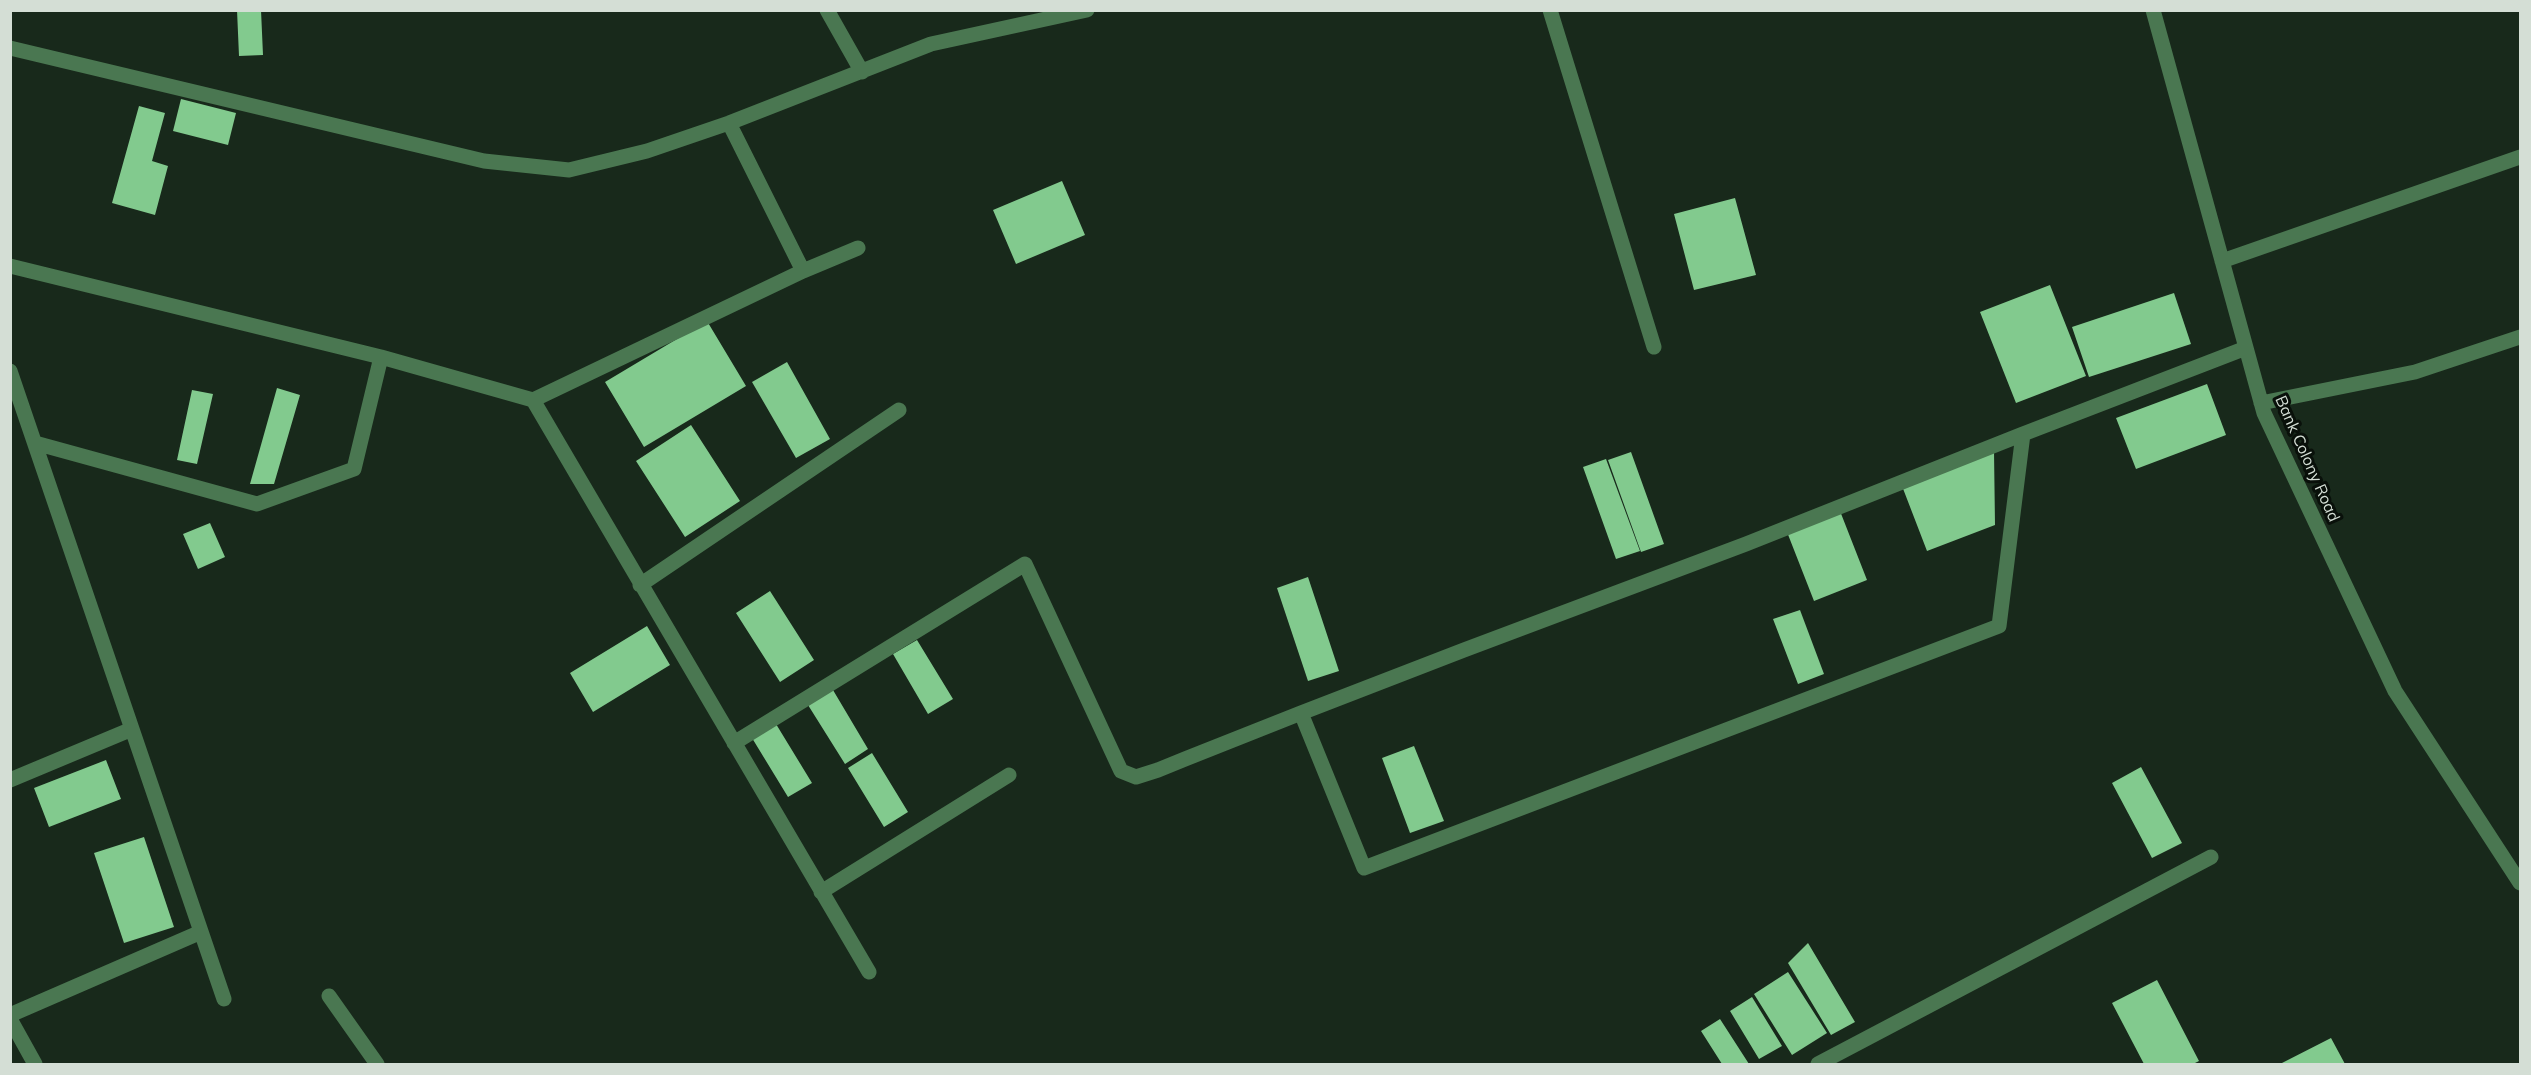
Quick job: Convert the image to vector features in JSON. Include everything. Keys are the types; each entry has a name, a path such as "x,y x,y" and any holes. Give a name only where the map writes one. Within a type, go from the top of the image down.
{"street":[{"path":"827,10 861,72"},
{"path":"10,48 316,122 494,162 569,170 647,152 729,123 931,44 1087,10"},
{"path":"1550,10 1654,347"},
{"name":"Bank Colony Road","path":"2153,10 2261,403 2395,691 2520,883"},
{"path":"729,123 803,271"},
{"path":"2222,261 2520,157"},
{"path":"10,266 381,357 533,400 803,271 858,248"},
{"path":"2261,403 2415,372 2520,337"},
{"path":"734,743 1025,564 1121,771 1136,777 1746,544 2246,348"},
{"path":"35,443 257,504 354,469 381,357"},
{"path":"10,371 224,999"},
{"path":"533,400 869,972"},
{"path":"640,585 899,410"},
{"path":"1301,713 1364,868 1999,626 2023,434"},
{"path":"10,780 132,729"},
{"path":"822,892 1008,775"},
{"path":"1818,1065 2211,857"},
{"path":"35,1065 10,1017 201,932"},
{"path":"329,996 377,1065"}],"building":[{"path":"237,10 261,10 263,55 239,56"},
{"path":"181,99 236,113 228,145 173,131"},
{"path":"139,106 165,113 152,161 168,166 155,215 112,203"},
{"path":"1062,181 1085,235 1016,264 993,210"},
{"path":"1735,198 1756,275 1694,290 1674,214"},
{"path":"2050,285 2086,376 2016,403 1980,312"},
{"path":"2174,293 2191,344 2089,377 2072,327"},
{"path":"707,321 746,386 644,447 605,382"},
{"path":"787,362 830,439 796,458 752,382"},
{"path":"2207,384 2226,435 2136,469 2116,418"},
{"path":"277,388 300,395 274,484 250,484"},
{"path":"192,390 213,394 197,464 177,460"},
{"path":"691,425 740,501 685,537 636,461"},
{"path":"1994,451 1995,525 1927,551 1902,486"},
{"path":"1631,452 1664,544 1641,552 1608,460"},
{"path":"1606,459 1640,551 1616,559 1583,467"},
{"path":"1840,511 1867,580 1814,601 1787,532"},
{"path":"210,523 225,557 198,569 183,534"},
{"path":"1308,577 1339,671 1308,681 1277,588"},
{"path":"770,591 814,660 780,682 736,613"},
{"path":"1800,610 1824,674 1798,684 1773,619"},
{"path":"647,626 670,665 593,712 570,673"},
{"path":"917,640 953,699 928,714 893,654"},
{"path":"833,690 868,749 845,764 808,705"},
{"path":"776,724 812,783 788,797 752,738"},
{"path":"1414,746 1444,821 1410,833 1382,758"},
{"path":"872,753 908,812 884,827 848,768"},
{"path":"106,760 121,799 49,827 34,788"},
{"path":"2141,767 2182,843 2152,858 2112,783"},
{"path":"144,837 174,927 124,943 94,853"},
{"path":"1808,943 1855,1022 1831,1035 1788,963"},
{"path":"1788,972 1827,1033 1792,1055 1754,994"},
{"path":"2157,980 2199,1061 2193,1064 2144,1064 2112,1003"},
{"path":"1752,997 1782,1046 1759,1059 1730,1011"},
{"path":"1720,1019 1749,1064 1722,1064 1701,1031"},
{"path":"2331,1038 2345,1064 2280,1064"}]}
